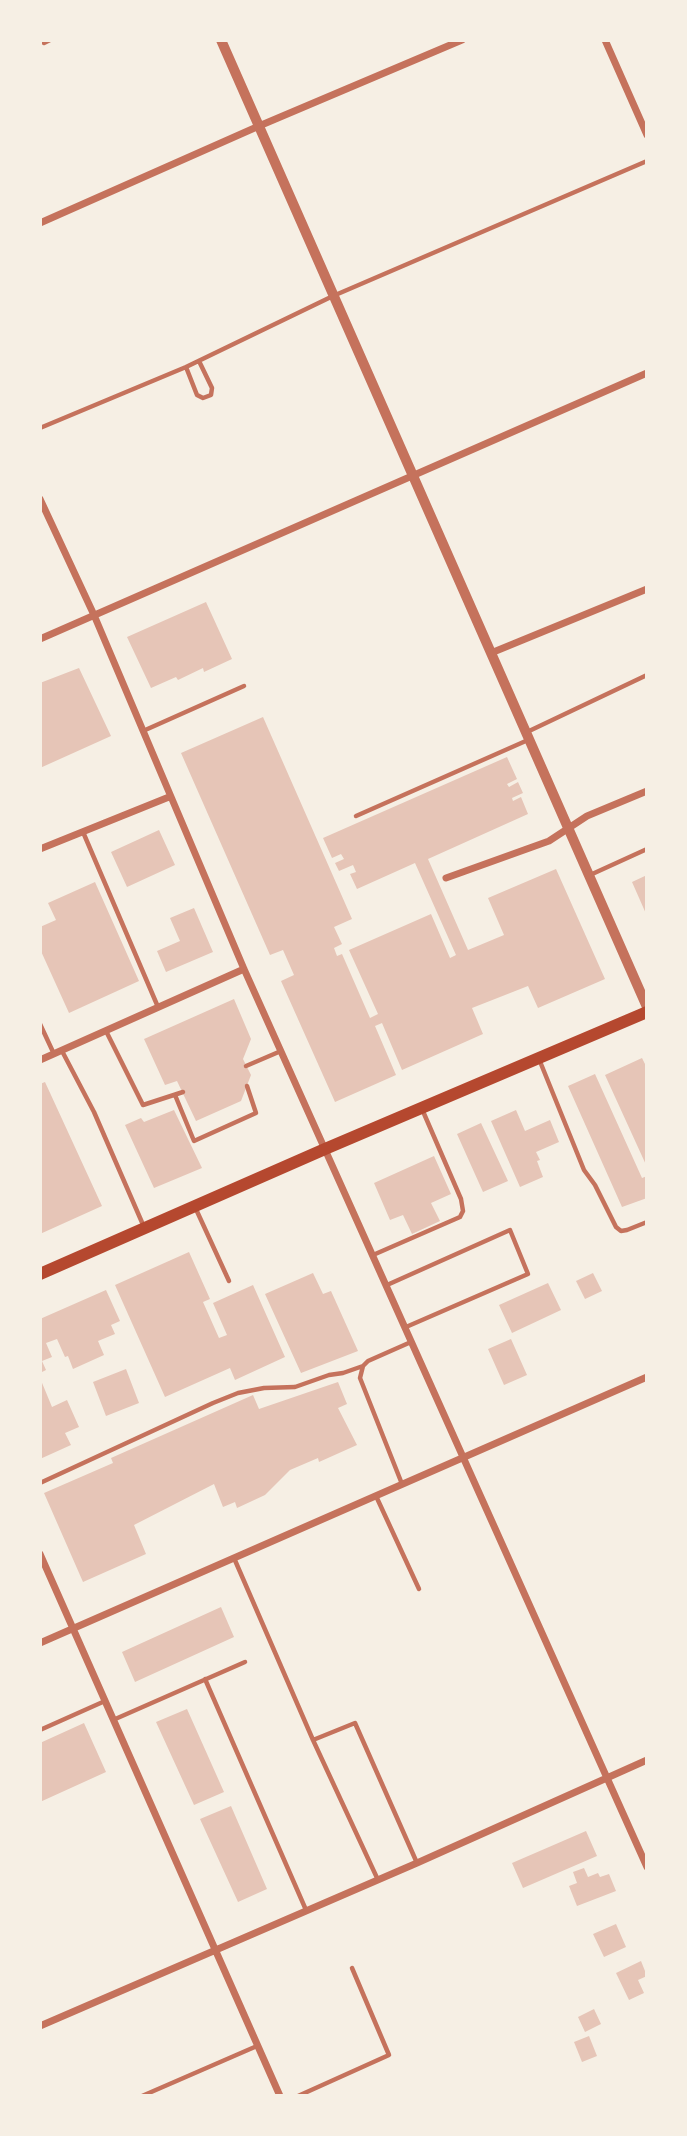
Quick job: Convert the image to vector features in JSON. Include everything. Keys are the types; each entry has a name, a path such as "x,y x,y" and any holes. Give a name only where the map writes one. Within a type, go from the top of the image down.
{"main road":[{"path":"40,1274 647,1012"}],"street":[{"path":"221,40 647,1007"},
{"path":"40,223 462,40"},
{"path":"605,40 647,135"},
{"path":"40,639 647,373"},
{"path":"40,499 93,615 244,969 647,1867"},
{"path":"491,653 645,590"},
{"path":"446,878 549,841 568,827 647,791"},
{"path":"40,849 169,797"},
{"path":"40,1060 244,969"},
{"path":"40,1643 647,1377"},
{"path":"40,1554 280,2096"},
{"path":"40,2026 647,1760"}],"lane":[{"path":"44,43 50,40"},
{"path":"40,428 186,367 333,296 647,161"},
{"path":"186,367 197,395 203,398 211,395 212,388 199,360"},
{"path":"645,590 647,600"},
{"path":"356,816 527,736 647,675"},
{"path":"142,732 244,686"},
{"path":"83,832 158,1007"},
{"path":"589,876 647,849"},
{"path":"40,1024 94,1112 144,1228"},
{"path":"106,1031 143,1105 183,1092"},
{"path":"246,1066 281,1051"},
{"path":"539,1059 584,1170 595,1185 616,1227 621,1231 647,1222"},
{"path":"175,1094 194,1141 256,1113 247,1086"},
{"path":"373,1255 460,1217 463,1211 461,1199 422,1108"},
{"path":"195,1206 229,1281"},
{"path":"386,1285 510,1230 528,1274 405,1328"},
{"path":"40,1483 238,1393 264,1388 295,1387 329,1375 344,1373 411,1342"},
{"path":"363,1366 360,1378 402,1484"},
{"path":"376,1495 419,1589"},
{"path":"234,1558 313,1740 378,1880"},
{"path":"113,1720 245,1662"},
{"path":"205,1679 307,1911"},
{"path":"40,1730 105,1701"},
{"path":"313,1740 355,1723 417,1863"},
{"path":"298,2096 389,2055 352,1968"},
{"path":"142,2096 258,2045"}],"building":[{"path":"206,602 232,659 204,672 203,668 178,680 176,677 151,688 127,637"},
{"path":"79,668 111,736 40,768 40,683"},
{"path":"263,717 352,919 334,927 342,944 334,948 337,956 342,954 370,1018 378,1014 349,950 431,914 450,958 456,955 415,863 357,889 350,874 356,872 353,865 339,871 335,863 344,859 341,854 332,858 323,838 507,757 517,779 507,784 509,787 518,782 523,793 512,798 513,801 521,797 528,814 428,859 468,950 504,935 488,898 556,869 605,979 538,1008 528,986 472,1008 483,1034 402,1070 382,1023 375,1026 396,1075 335,1102 281,981 294,975 283,950 270,955 181,753"},
{"path":"159,830 175,865 127,887 111,852"},
{"path":"647,875 647,916 632,882"},
{"path":"95,882 139,981 69,1013 40,949 40,927 56,920 48,903"},
{"path":"194,908 213,952 166,972 157,951 180,941 170,918"},
{"path":"234,999 251,1039 243,1059 251,1075 241,1101 196,1121 177,1081 165,1085 144,1039"},
{"path":"642,1058 647,1068 647,1167 605,1075"},
{"path":"595,1074 642,1178 647,1176 647,1198 622,1207 568,1086"},
{"path":"45,1082 102,1206 40,1234 40,1084"},
{"path":"174,1110 202,1168 154,1188 125,1125 141,1118 144,1122"},
{"path":"516,1110 525,1131 550,1120 559,1142 536,1152 543,1177 520,1187 491,1121"},
{"path":"481,1123 508,1181 483,1192 457,1134"},
{"path":"434,1156 451,1194 431,1203 440,1221 412,1234 403,1215 390,1220 374,1183"},
{"path":"189,1252 210,1299 203,1302 219,1338 227,1335 213,1303 253,1285 285,1357 235,1380 230,1368 165,1397 115,1285"},
{"path":"313,1273 323,1294 331,1291 358,1351 301,1373 265,1294"},
{"path":"593,1273 602,1291 585,1299 576,1281"},
{"path":"548,1283 561,1310 512,1333 499,1305"},
{"path":"106,1290 120,1321 111,1325 115,1334 98,1341 104,1355 73,1369 57,1339 46,1343 52,1357 42,1361 46,1370 40,1373 40,1319"},
{"path":"511,1339 527,1375 504,1385 488,1349"},
{"path":"126,1369 139,1403 106,1416 93,1382"},
{"path":"40,1378 52,1407 67,1400 79,1427 65,1433 71,1445 40,1459"},
{"path":"338,1382 347,1404 338,1408 357,1445 319,1462 318,1458 290,1470 265,1495 237,1508 235,1502 223,1507 214,1484 134,1525 146,1554 83,1582 44,1493 113,1463 111,1458 253,1395 259,1409"},
{"path":"221,1607 234,1637 135,1682 122,1652"},
{"path":"187,1709 224,1792 194,1805 156,1722"},
{"path":"84,1723 106,1772 40,1802 40,1743"},
{"path":"231,1806 267,1889 238,1902 200,1819"},
{"path":"586,1831 597,1856 523,1888 512,1863"},
{"path":"584,1868 588,1877 598,1873 600,1877 609,1874 616,1891 577,1906 569,1886 577,1883 573,1872"},
{"path":"616,1924 626,1947 604,1957 593,1934"},
{"path":"641,1961 647,1976 638,1980 644,1993 629,2000 616,1973"},
{"path":"594,2009 601,2024 585,2032 578,2017"},
{"path":"589,2036 597,2056 582,2062 574,2042"}]}
